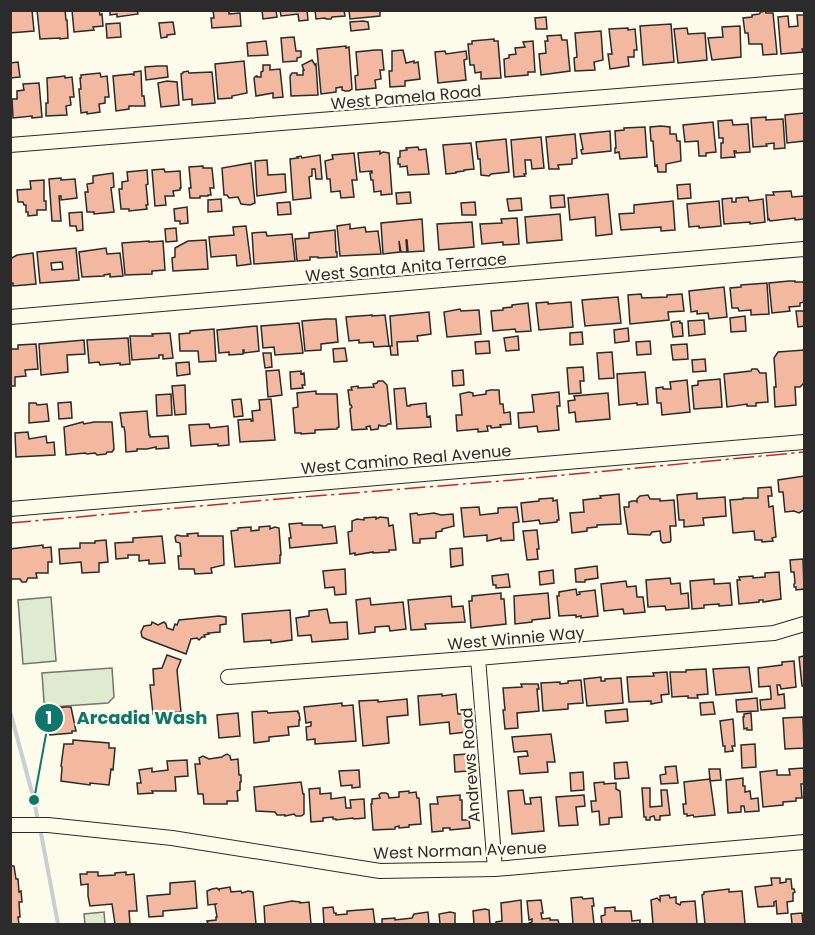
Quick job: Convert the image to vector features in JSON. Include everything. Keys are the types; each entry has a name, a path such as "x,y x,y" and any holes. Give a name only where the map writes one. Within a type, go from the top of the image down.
{"street":[{"name":"West Pamela Road","path":"10,145 804,81"},
{"name":"West Santa Anita Terrace","path":"10,317 804,249"},
{"name":"West Camino Real Avenue","path":"10,509 804,442"},
{"name":"West Winnie Way","path":"228,677 774,633 804,624"},
{"name":"Andrews Road","path":"478,658 495,869"},
{"name":"West Norman Avenue","path":"10,825 48,825 172,838 380,871 495,869 804,842"}],"green space":[{"path":"51,597 56,661 23,664 18,600"},
{"path":"112,668 114,697 108,703 51,707 44,702 42,673"},
{"path":"104,912 105,924 85,924 84,914"}],"building":[{"path":"10,10 32,10 34,31 10,33"},
{"path":"37,10 65,10 68,38 40,39"},
{"path":"72,10 99,10 100,15 102,14 103,26 93,27 94,30 74,32"},
{"path":"110,10 137,10 138,14 117,17 117,14 110,15"},
{"path":"213,10 229,10 229,14 240,13 241,26 212,28"},
{"path":"262,10 276,10 277,17 263,19"},
{"path":"280,10 307,10 308,20 299,21 298,14 281,16"},
{"path":"315,10 344,10 345,16 316,19"},
{"path":"349,10 380,10 380,16 350,19"},
{"path":"765,11 773,13 777,54 763,55 762,44 749,44 748,33 745,33 743,18"},
{"path":"797,15 804,15 803,52 781,54 778,17 788,16 789,27 798,26"},
{"path":"546,17 547,29 536,29 535,18"},
{"path":"173,22 175,34 161,38 159,23"},
{"path":"350,22 368,22 369,29 351,31"},
{"path":"120,23 121,37 107,38 106,24"},
{"path":"671,24 674,62 643,65 640,26"},
{"path":"740,26 741,57 712,60 708,38 723,37 722,27"},
{"path":"628,28 628,30 635,29 637,50 634,50 634,57 628,57 629,66 610,69 608,54 612,54 609,29"},
{"path":"687,28 688,34 705,33 707,60 678,63 674,29"},
{"path":"601,31 603,60 594,62 595,70 575,71 574,58 577,57 575,33"},
{"path":"561,35 562,40 567,40 570,71 541,75 539,54 546,53 547,36"},
{"path":"294,37 296,51 301,51 301,57 297,58 297,61 283,62 281,38"},
{"path":"494,39 498,41 501,78 481,79 481,72 475,73 474,65 470,65 468,44 472,44 472,41"},
{"path":"266,41 268,55 248,56 247,43"},
{"path":"533,41 535,72 528,72 528,75 505,77 504,59 516,54 515,48 525,47 523,42"},
{"path":"346,46 346,48 349,47 352,89 345,91 342,87 336,88 336,92 321,94 317,49"},
{"path":"382,50 384,70 380,70 381,79 375,80 376,88 356,90 355,76 358,75 356,52"},
{"path":"403,50 406,63 418,62 420,79 405,81 405,86 390,87 389,71 392,71 392,51"},
{"path":"445,51 446,54 466,51 467,59 464,60 466,80 438,83 435,52"},
{"path":"312,60 316,64 318,95 291,96 290,76 292,73 303,75 302,65"},
{"path":"244,61 247,93 232,96 232,98 218,99 215,64"},
{"path":"18,62 20,77 10,78 10,63"},
{"path":"263,65 270,65 270,70 280,69 283,97 273,98 273,93 256,96 254,78 261,77"},
{"path":"167,66 168,77 146,80 145,67"},
{"path":"141,71 142,96 144,96 145,106 129,106 129,109 116,111 113,76 134,75 134,72"},
{"path":"188,71 189,73 212,72 215,103 192,105 192,99 183,100 181,74"},
{"path":"100,73 101,77 107,76 109,97 105,97 105,103 99,104 100,112 81,113 79,89 81,89 81,75"},
{"path":"65,76 65,78 72,77 74,97 70,97 71,105 66,106 67,115 46,116 47,78"},
{"path":"177,82 179,105 161,107 158,83"},
{"path":"39,83 42,117 13,118 12,99 17,99 17,91 24,90 23,84"},
{"path":"804,113 804,141 787,143 785,115"},
{"path":"766,117 766,120 783,119 785,148 774,149 774,143 753,147 751,118"},
{"path":"732,120 733,125 748,124 750,152 736,153 734,151 735,157 721,158 723,138 719,138 718,121"},
{"path":"713,122 716,152 699,156 698,141 685,142 683,125"},
{"path":"645,127 647,157 620,159 619,152 615,153 615,131"},
{"path":"650,127 670,127 670,134 676,134 677,141 680,141 681,161 666,164 666,172 658,172 657,165 655,166 653,141 651,141"},
{"path":"610,131 611,151 582,154 580,134"},
{"path":"575,134 577,158 572,159 572,164 558,165 559,169 549,169 546,137"},
{"path":"541,137 544,168 532,169 531,160 525,160 525,176 514,177 511,140"},
{"path":"506,139 509,172 489,176 481,175 476,142"},
{"path":"471,143 474,169 446,174 443,145"},
{"path":"418,147 419,150 426,149 429,174 408,175 407,166 400,167 398,164 400,151"},
{"path":"380,151 380,154 389,153 392,194 381,195 381,191 374,192 370,173 372,171 360,172 358,153"},
{"path":"354,153 357,180 352,180 354,197 341,198 340,191 331,192 325,161 333,159 332,155"},
{"path":"320,155 322,179 316,179 315,169 312,169 312,176 309,177 311,198 293,200 290,159"},
{"path":"267,160 268,175 285,174 286,192 257,196 255,161"},
{"path":"251,163 255,203 241,204 238,197 229,198 224,195 222,168"},
{"path":"203,166 203,168 212,168 214,188 210,188 211,195 190,198 189,167"},
{"path":"164,169 165,172 180,171 181,188 173,191 174,196 165,196 166,205 155,206 152,170"},
{"path":"147,170 147,209 129,211 129,209 121,209 119,189 122,189 122,182 128,181 127,172"},
{"path":"113,173 114,187 111,188 114,212 94,214 94,212 87,212 85,192 88,192 87,184 93,183 93,176"},
{"path":"61,178 61,180 75,179 77,198 61,200 59,196 61,221 52,221 49,179"},
{"path":"44,180 46,210 37,210 37,215 28,216 26,205 18,202 17,190 31,189 30,181"},
{"path":"690,184 691,198 678,199 677,185"},
{"path":"791,191 792,197 804,196 804,219 768,220 766,195 774,195 773,192"},
{"path":"410,192 411,203 397,204 396,193"},
{"path":"608,194 612,234 596,236 595,217 570,220 568,198"},
{"path":"564,195 565,207 551,208 550,196"},
{"path":"748,197 749,201 763,199 765,222 724,224 722,199 732,198 732,202 736,202 736,198"},
{"path":"521,198 522,210 509,211 507,199"},
{"path":"221,199 222,211 208,212 208,200"},
{"path":"673,201 675,230 661,231 661,227 621,230 619,214 634,213 634,205"},
{"path":"719,201 721,226 689,227 687,204"},
{"path":"290,202 291,214 278,215 277,203"},
{"path":"475,202 476,215 462,215 461,203"},
{"path":"187,207 188,223 180,224 180,221 175,221 174,209"},
{"path":"82,212 83,230 77,231 76,226 70,226 69,213"},
{"path":"560,214 562,240 527,243 525,217"},
{"path":"517,218 519,244 503,245 503,242 482,244 480,224 502,223 501,219"},
{"path":"422,219 424,251 408,252 406,240 407,252 401,252 399,241 400,252 383,254 381,223"},
{"path":"472,222 474,247 439,250 437,224"},
{"path":"350,224 350,229 365,227 366,232 378,231 381,254 340,256 337,226"},
{"path":"246,226 251,264 237,266 236,255 211,257 209,237 234,235 233,227"},
{"path":"176,228 177,241 166,242 165,229"},
{"path":"335,230 337,257 310,257 310,260 297,261 295,239 309,238 309,233"},
{"path":"266,232 267,236 292,234 295,261 254,264 252,233"},
{"path":"206,240 208,269 173,271 172,258 175,257 175,248 188,241"},
{"path":"163,241 165,270 152,271 152,274 125,275 122,243"},
{"path":"76,248 79,280 40,283 37,252","holes":["62,262 63,269 52,270 51,263"]},
{"path":"106,248 107,254 120,253 123,276 110,277 110,274 82,277 79,252"},
{"path":"33,253 36,284 13,286 13,283 10,283 10,259 17,255"},
{"path":"804,282 804,302 800,303 800,306 789,307 790,311 772,313 769,283"},
{"path":"767,283 769,314 751,315 751,310 739,311 738,308 732,308 730,288"},
{"path":"724,287 727,317 709,319 708,313 691,312 689,291"},
{"path":"641,294 642,298 682,294 684,311 668,312 669,320 630,324 628,295"},
{"path":"618,297 621,323 585,326 582,300"},
{"path":"548,302 548,304 571,302 573,327 539,330 536,303"},
{"path":"528,303 531,331 516,332 515,329 493,331 491,311"},
{"path":"460,309 461,311 479,310 481,334 447,337 444,312"},
{"path":"796,311 804,311 804,326 798,327"},
{"path":"429,312 431,334 417,336 418,341 397,342 398,355 391,355 390,316"},
{"path":"385,315 389,346 374,347 373,342 349,341 346,317"},
{"path":"745,316 746,331 731,332 730,318"},
{"path":"336,319 338,342 321,344 321,350 305,351 302,321"},
{"path":"704,320 705,334 689,336 688,321"},
{"path":"680,321 683,336 673,337 671,323"},
{"path":"299,323 303,353 275,355 274,347 263,348 261,326"},
{"path":"257,326 259,351 244,353 243,350 243,354 229,355 229,352 219,353 217,330"},
{"path":"628,328 629,341 615,343 614,330"},
{"path":"214,329 216,361 199,362 198,351 180,351 179,334"},
{"path":"582,332 583,344 570,345 570,333"},
{"path":"170,333 173,358 163,359 163,355 159,355 159,358 132,360 130,336"},
{"path":"518,336 519,350 506,351 504,338"},
{"path":"128,338 130,364 89,363 87,340"},
{"path":"84,340 85,354 67,355 68,372 41,375 39,344"},
{"path":"489,341 490,353 476,354 475,342"},
{"path":"650,341 651,354 637,355 636,342"},
{"path":"36,344 38,369 25,370 26,376 15,377 15,386 10,386 10,349 18,349 18,345"},
{"path":"687,344 688,359 673,360 671,345"},
{"path":"345,348 347,361 334,362 333,349"},
{"path":"804,350 804,383 800,387 795,387 796,405 775,407 774,358 778,352"},
{"path":"612,352 614,378 599,379 597,353"},
{"path":"263,353 271,353 272,367 265,368"},
{"path":"705,359 706,371 693,372 692,360"},
{"path":"189,362 190,374 177,376 176,363"},
{"path":"583,367 584,381 580,381 581,393 569,394 567,368"},
{"path":"752,369 766,373 768,402 756,403 756,406 747,406 747,404 727,407 724,374"},
{"path":"279,370 282,395 268,397 266,371"},
{"path":"463,370 464,385 453,386 452,371"},
{"path":"301,371 301,374 304,373 305,385 302,385 303,388 291,389 290,372"},
{"path":"645,372 648,404 619,405 617,374"},
{"path":"720,379 722,407 694,409 692,386 698,385 698,381"},
{"path":"687,380 690,412 662,415 661,403 657,403 656,388 671,389 670,382"},
{"path":"383,381 387,385 391,424 379,425 378,429 371,430 370,426 366,427 367,429 352,430 350,409 352,407 348,390 358,386 358,388 374,387 373,384"},
{"path":"185,385 186,414 175,415 172,386"},
{"path":"405,388 407,406 426,403 427,417 430,416 431,427 397,429 394,389"},
{"path":"499,390 500,404 503,404 504,413 510,412 511,424 491,428 487,426 488,431 478,432 478,429 457,431 456,415 462,415 460,394 469,392 473,393 473,396 486,394 486,391"},
{"path":"316,391 316,394 337,394 339,427 315,430 315,433 295,433 293,408 298,407 297,393"},
{"path":"559,392 560,406 557,406 559,430 538,432 537,426 519,428 518,413 534,412 532,395"},
{"path":"608,393 610,419 576,422 575,412 569,413 568,401 575,400 574,396"},
{"path":"171,394 172,415 157,416 156,395"},
{"path":"241,399 243,416 234,417 232,400"},
{"path":"271,399 275,440 240,442 238,420 251,419 253,421 252,411 260,410 259,400"},
{"path":"71,402 72,418 59,419 58,403"},
{"path":"29,403 47,404 49,421 29,423"},
{"path":"147,411 150,437 168,436 169,448 156,449 156,447 126,452 125,433 120,413"},
{"path":"83,422 84,424 112,422 114,449 112,452 97,455 85,453 66,455 64,427"},
{"path":"209,424 210,428 228,426 229,445 191,446 189,425"},
{"path":"28,432 29,439 46,436 47,443 54,442 55,455 16,457 15,433"},
{"path":"804,476 804,510 799,513 785,512 783,492 779,492 778,480"},
{"path":"771,487 772,496 768,496 769,507 773,506 776,537 772,538 773,541 755,540 754,531 733,533 730,500 758,498 758,488"},
{"path":"697,493 697,499 725,497 726,516 703,518 704,525 684,527 684,520 679,520 677,495"},
{"path":"619,494 621,524 597,525 597,527 587,528 587,531 572,533 570,513 584,512 583,500"},
{"path":"648,495 650,499 660,499 660,501 674,500 676,526 670,526 670,542 661,541 660,531 652,532 650,535 628,534 624,507 629,507 629,502 637,502 640,496"},
{"path":"553,498 553,501 557,500 559,520 557,522 540,524 539,520 523,522 521,503"},
{"path":"479,507 480,515 498,513 498,508 517,507 519,522 513,523 514,540 501,541 501,538 487,541 487,535 464,537 461,508"},
{"path":"417,513 418,515 453,514 454,526 436,532 436,538 420,539 420,543 413,543 410,514"},
{"path":"376,517 376,519 388,518 389,526 393,525 396,550 350,554 348,532 352,531 352,521"},
{"path":"302,523 302,525 322,525 323,528 335,526 337,543 290,548 289,524"},
{"path":"270,526 270,529 279,528 280,563 235,567 231,531 251,527 251,531 259,530 259,527"},
{"path":"537,530 538,559 527,560 523,531"},
{"path":"198,533 198,536 223,536 224,565 211,568 212,573 195,574 194,569 179,569 180,543 176,542 175,537"},
{"path":"162,536 165,563 149,564 149,560 139,561 139,555 128,555 128,558 116,559 115,543 133,542 133,538"},
{"path":"106,540 108,562 99,563 99,572 82,573 81,562 60,564 59,549 80,548 80,543"},
{"path":"43,545 43,548 51,547 52,562 48,562 48,573 36,573 37,578 28,578 26,582 20,579 10,579 10,549"},
{"path":"462,548 463,565 451,567 450,549"},
{"path":"803,559 804,589 796,590 790,560"},
{"path":"597,566 598,578 576,582 575,569"},
{"path":"345,569 346,594 335,595 334,587 325,588 323,571"},
{"path":"553,570 554,583 540,585 539,572"},
{"path":"779,572 781,599 739,604 737,580 740,580 739,577 765,577 765,573"},
{"path":"508,574 510,587 496,588 496,585 493,585 492,576"},
{"path":"670,578 671,584 680,583 681,594 688,593 689,608 666,610 665,606 648,607 646,580"},
{"path":"714,579 714,584 730,583 732,605 704,605 704,608 692,609 690,581"},
{"path":"626,581 627,587 636,586 637,597 643,597 645,612 624,614 623,609 604,611 601,584"},
{"path":"576,589 577,595 580,594 579,592 595,590 598,616 581,618 576,615 559,616 557,596 559,592"},
{"path":"501,593 501,599 504,599 506,624 471,628 469,601 472,601 472,596"},
{"path":"548,593 550,618 515,624 514,596"},
{"path":"451,596 452,607 463,606 465,622 425,624 426,629 411,630 408,600"},
{"path":"370,598 371,605 403,602 406,629 390,631 389,626 375,627 375,632 359,634 356,600"},
{"path":"327,609 330,623 347,622 348,639 312,642 311,635 298,636 296,618 309,616 309,611"},
{"path":"290,610 292,640 271,643 271,640 244,642 242,614"},
{"path":"226,617 226,624 220,625 220,632 208,633 199,640 191,639 186,654 142,637 141,632 144,626 151,625 152,622 158,625 164,622 167,628 173,630 179,620"},
{"path":"167,655 181,660 177,670 181,712 153,714 150,685 154,685 153,669 162,668"},
{"path":"804,656 804,686 802,686 799,657"},
{"path":"794,661 796,687 781,689 780,685 777,685 778,695 784,694 785,708 761,710 760,700 771,699 771,696 770,686 759,687 758,668"},
{"path":"749,667 752,692 716,695 713,669"},
{"path":"706,669 708,694 697,695 698,698 672,697 670,672"},
{"path":"667,672 669,694 661,695 662,702 651,704 651,701 629,702 627,677 654,676 653,673"},
{"path":"601,677 601,681 621,678 623,703 587,706 584,679"},
{"path":"581,680 583,703 568,704 568,709 543,711 541,683 560,682 560,684"},
{"path":"521,684 538,684 539,711 517,713 518,728 505,729 503,688 522,687"},
{"path":"442,694 442,696 456,694 458,714 464,714 466,732 450,734 449,722 420,725 418,696"},
{"path":"757,698 758,711 737,712 736,700"},
{"path":"407,699 408,715 387,717 389,743 363,746 359,701"},
{"path":"713,702 715,714 701,715 700,703"},
{"path":"342,703 342,706 353,705 356,741 315,744 315,739 307,740 306,727 311,726 311,722 306,723 304,707"},
{"path":"71,707 76,731 50,735 46,710"},
{"path":"627,709 628,721 606,723 605,711"},
{"path":"267,711 268,713 298,711 299,726 288,727 289,735 269,737 269,741 254,743 252,712"},
{"path":"238,713 240,736 219,738 217,715"},
{"path":"751,713 752,730 744,729 744,714"},
{"path":"803,717 804,748 785,749 783,718"},
{"path":"733,719 735,746 732,746 733,751 725,752 720,721"},
{"path":"551,734 555,762 547,762 548,772 520,774 518,757 528,756 527,751 514,752 512,737"},
{"path":"73,740 109,743 109,748 115,748 109,785 61,781 64,744 73,744"},
{"path":"755,744 756,767 742,768 741,745"},
{"path":"227,754 231,760 238,759 241,782 240,790 237,791 238,801 227,801 227,804 204,804 203,794 198,794 195,764 200,764 199,758 203,756 209,759"},
{"path":"467,754 468,771 455,772 454,755"},
{"path":"187,760 188,776 175,777 176,791 152,791 153,793 138,794 137,783 141,783 139,770 152,768 152,772 168,770 167,761"},
{"path":"627,762 629,778 615,779 614,763"},
{"path":"676,766 678,783 661,784 660,775 666,774 665,767"},
{"path":"804,768 804,784 801,784 802,798 783,802 783,805 763,807 760,772 777,770 777,775 790,775 789,769"},
{"path":"709,769 720,769 721,780 710,781"},
{"path":"359,770 360,787 341,786 339,771"},
{"path":"583,772 584,790 571,791 570,773"},
{"path":"743,778 745,792 750,791 751,799 758,798 759,811 745,812 744,806 741,806 741,812 728,813 726,780"},
{"path":"710,779 715,815 694,817 684,814 683,804 686,804 684,782"},
{"path":"301,782 304,794 304,814 301,816 256,811 254,787"},
{"path":"604,782 604,784 616,783 616,789 620,791 622,817 609,818 609,824 600,825 599,811 592,812 591,801 596,801 594,783"},
{"path":"320,788 320,794 331,793 331,799 345,797 346,808 351,808 350,800 364,799 365,818 336,820 333,817 311,822 309,789"},
{"path":"642,788 650,788 650,807 662,806 661,790 667,790 670,815 660,816 660,820 655,820 654,816 646,820"},
{"path":"523,790 525,804 531,804 530,798 541,797 544,831 512,834 508,791"},
{"path":"409,791 409,793 416,792 419,798 421,824 373,830 372,799 380,798 381,793 388,794 389,798 399,797 399,792"},
{"path":"460,795 462,820 469,820 470,828 450,830 450,828 443,828 443,831 432,832 430,804 438,804 437,797"},
{"path":"584,795 585,806 576,807 578,825 559,826 556,797"},
{"path":"10,866 14,866 19,892 21,891 19,924 10,924"},
{"path":"87,872 98,872 98,876 126,872 126,875 134,874 137,911 129,911 130,923 115,924 112,904 90,906 88,884 81,885 80,874 87,874"},
{"path":"771,878 780,878 780,883 791,879 792,889 795,892 793,901 787,902 788,913 777,914 776,901 774,906 758,907 755,887 772,885"},
{"path":"195,881 197,908 163,911 163,916 149,917 147,896 170,894 170,883"},
{"path":"230,887 231,892 253,892 256,924 208,924 207,921 216,920 217,917 216,904 208,905 207,891"},
{"path":"729,889 729,892 742,891 745,924 705,924 702,895 704,892"},
{"path":"669,895 670,898 676,897 676,903 680,905 681,902 695,901 697,924 653,924 651,900 657,898 660,901 660,896"},
{"path":"582,897 583,899 593,898 594,924 573,924 571,898"},
{"path":"521,900 522,924 496,924 502,921 501,903"},
{"path":"541,900 542,919 558,920 559,924 529,924 532,919 529,920 527,901"},
{"path":"292,901 309,902 311,924 265,924 264,906"},
{"path":"333,907 336,915 347,914 347,911 373,909 375,924 324,924 323,908"},
{"path":"615,907 615,911 631,911 632,921 640,920 640,924 602,924 601,916 605,915 605,908"},
{"path":"489,910 490,924 474,924 473,911"},
{"path":"428,912 429,924 382,924 382,919 412,918 414,914"},
{"path":"455,913 455,924 440,924 439,914"},
{"path":"802,913 803,924 792,924 791,914"}],"waterway":[{"path":"10,711 38,821"},
{"path":"40,828 58,924"}],"power":[{"path":"10,523 513,480 804,452"}],"place":[{"name":"Arcadia Wash","path":"34,800"}]}
